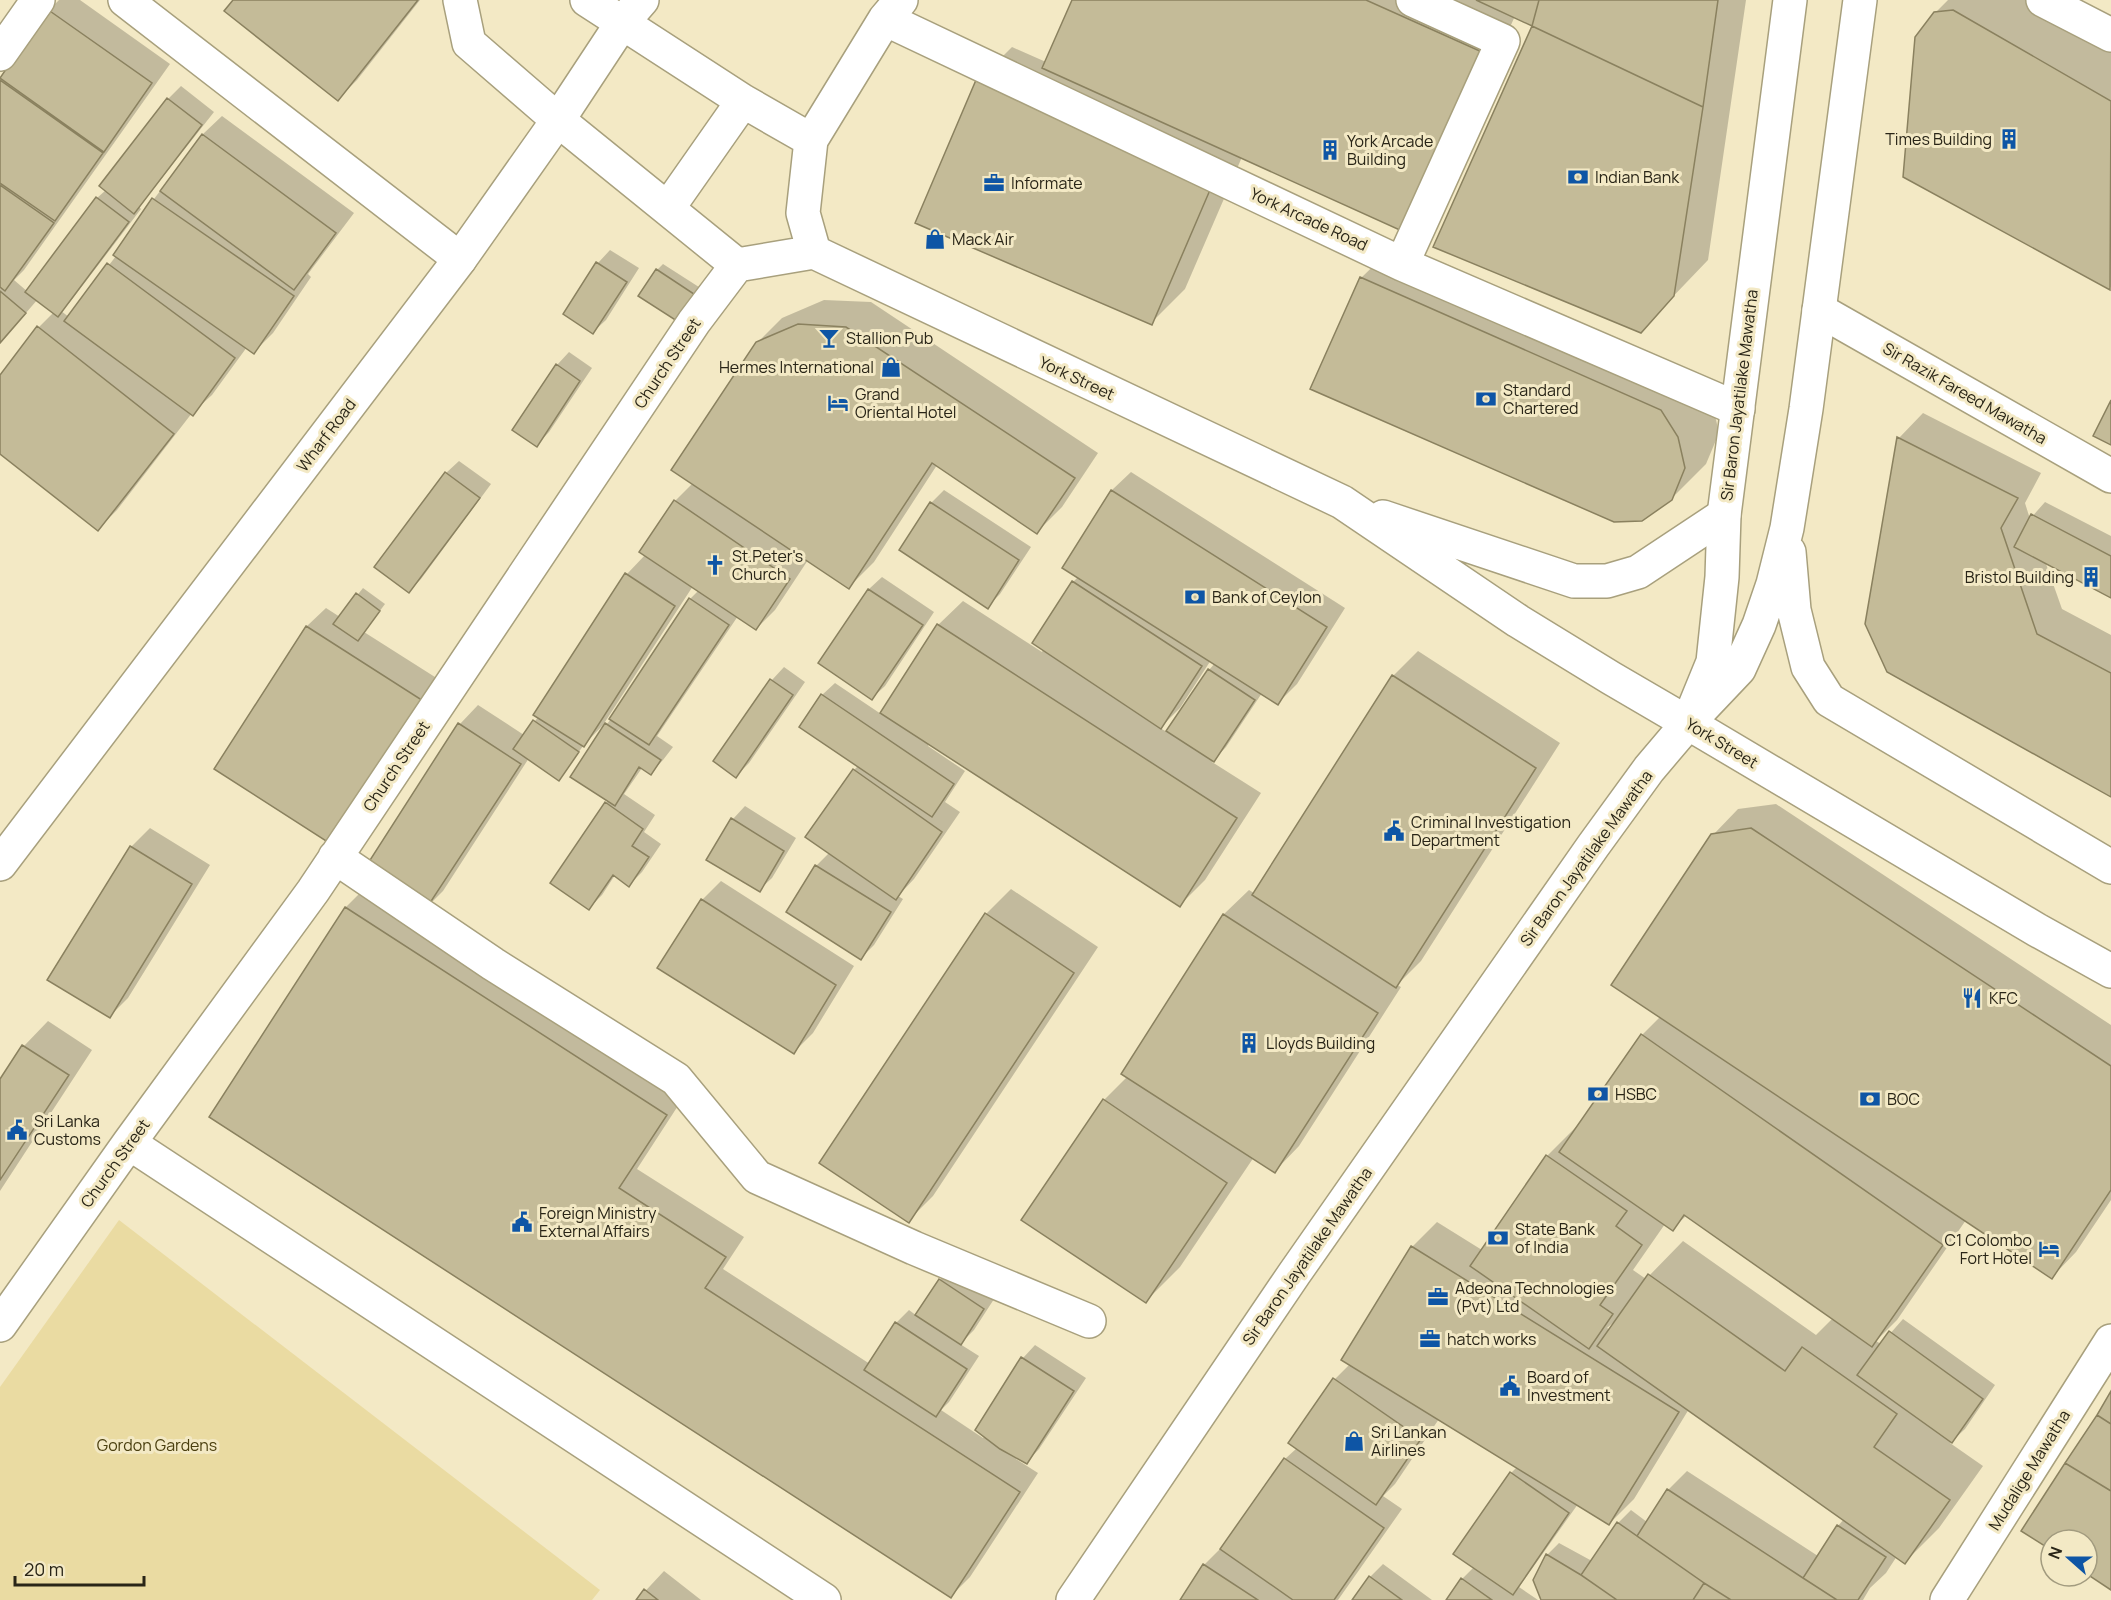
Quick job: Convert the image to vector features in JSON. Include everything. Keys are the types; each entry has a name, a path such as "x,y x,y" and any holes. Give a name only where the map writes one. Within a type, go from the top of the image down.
{"main road":[{"path":"0,54 38,0"},
{"path":"125,0 460,259"},
{"path":"460,0 470,43 558,120 737,265 814,252 803,213 811,140 893,10"},
{"path":"587,0 632,11 743,101 811,140"},
{"path":"1402,264 1503,41 1413,0"},
{"name":"Sir Baron Jayatilake Mawatha","path":"1073,1600 1294,1274 1621,808 1649,769 1688,723 1713,662 1722,577 1724,515 1790,0"},
{"path":"1688,723 1739,669 1759,625 1773,584 1787,528 1819,310 1860,0"},
{"path":"2043,0 2111,35"},
{"name":"York Arcade Road","path":"893,10 1402,264 1738,409"},
{"name":"Wharf Road","path":"0,864 460,259 632,11"},
{"path":"668,208 743,101"},
{"name":"York Street","path":"814,252 1342,502 1574,582 1607,581 1638,572 1724,515"},
{"name":"Church Street","path":"0,1325 129,1143 313,891 694,322 737,265"},
{"name":"Sir Razik Fareed Mawatha","path":"1819,310 2111,476"},
{"name":"York Street","path":"1342,502 1518,621 1611,678 2026,924 2111,971"},
{"path":"1787,528 1794,610 1808,667 1829,700 2111,867"},
{"path":"335,857 493,964 676,1078 757,1177 914,1248 1089,1321"},
{"path":"129,1143 824,1600"},
{"name":"Mudalige Mawatha","path":"1947,1600 2111,1341"}],"green space":[{"name":"Gordon Gardens","path":"119,1220 600,1590 592,1600 0,1600 0,1387"}],"building":[{"path":"233,0 418,0 338,101 224,11"},
{"name":"York Arcade Building","path":"1072,0 1366,0 1482,52 1402,231 1042,68"},
{"path":"1476,0 1539,0 1532,26"},
{"path":"1539,0 1718,0 1703,107 1532,26"},
{"path":"47,9 152,83 104,152 0,78"},
{"name":"Times Building","path":"1953,10 2111,101 2110,290 1903,177 1915,37 1934,12"},
{"name":"Indian Bank","path":"1532,26 1703,107 1674,296 1641,333 1433,247"},
{"path":"0,80 103,153 55,221 0,183"},
{"path":"976,80 1213,183 1152,325 915,223"},
{"path":"167,98 202,125 134,214 99,186"},
{"path":"202,134 336,233 294,290 160,191"},
{"path":"0,185 54,223 5,291 0,287"},
{"path":"96,197 129,222 58,317 25,292"},
{"path":"152,198 294,296 254,354 113,255"},
{"path":"596,262 627,282 593,334 563,314"},
{"path":"107,263 235,358 193,416 64,321"},
{"path":"656,269 697,296 680,323 638,296"},
{"name":"Standard Chartered","path":"1360,277 1661,410 1678,437 1685,468 1672,500 1642,521 1614,522 1310,389"},
{"path":"0,291 26,313 0,343"},
{"name":"Grand Oriental Hotel","path":"798,324 846,327 1075,478 1037,534 932,463 849,589 671,470 756,342"},
{"path":"37,326 174,434 98,531 0,454 0,375"},
{"path":"556,364 580,381 537,447 512,430"},
{"path":"2111,400 2111,445 2093,436"},
{"path":"1897,437 2018,498 2001,528 2037,634 2111,673 2111,797 1887,672 1865,624"},
{"path":"445,472 480,498 409,593 374,567"},
{"name":"Bank of Ceylon","path":"1111,490 1327,627 1278,705 1062,568"},
{"name":"St.Peter's Church","path":"674,500 790,579 756,630 639,552"},
{"path":"930,502 1019,560 988,609 899,550"},
{"name":"Bristol Building","path":"2031,514 2111,556 2111,598 2014,547"},
{"path":"625,573 675,606 584,747 533,715"},
{"path":"1072,581 1202,666 1161,729 1032,643"},
{"path":"868,589 923,625 872,700 818,663"},
{"path":"356,593 380,611 358,641 333,624"},
{"path":"689,598 729,625 649,745 609,719"},
{"path":"937,624 1237,818 1180,907 880,713"},
{"path":"306,626 428,704 337,848 214,769"},
{"path":"1208,669 1255,700 1214,762 1166,731"},
{"name":"Criminal Investigation Department","path":"1392,675 1536,768 1396,988 1252,895"},
{"path":"770,679 793,695 736,778 713,761"},
{"path":"821,694 954,784 932,817 799,727"},
{"path":"533,720 579,752 559,781 513,749"},
{"path":"458,723 521,764 424,912 363,871"},
{"path":"605,723 661,760 651,775 639,767 615,806 570,777"},
{"path":"853,769 942,832 896,900 805,837"},
{"path":"605,802 643,829 632,846 649,857 629,887 613,875 589,910 550,883"},
{"path":"731,818 784,851 760,892 706,860"},
{"path":"1751,828 2111,1066 2111,1190 2052,1279 1611,985 1711,834"},
{"path":"130,846 192,884 110,1018 47,980"},
{"path":"815,865 891,912 861,960 786,912"},
{"path":"701,899 836,985 794,1054 657,968"},
{"name":"Foreign Ministry External Affairs","path":"345,907 667,1115 619,1188 726,1257 705,1288 1020,1492 951,1598 209,1117"},
{"path":"985,913 1074,973 909,1223 819,1163"},
{"name":"Lloyds Building","path":"1223,914 1378,1013 1275,1173 1121,1074"},
{"path":"1641,1034 1943,1245 1872,1347 1684,1215 1673,1231 1559,1152"},
{"name":"Sri Lanka Customs","path":"22,1045 69,1075 0,1180 0,1079"},
{"path":"1103,1099 1227,1183 1146,1303 1021,1220"},
{"path":"1546,1155 1627,1211 1616,1226 1642,1245 1600,1305 1613,1314 1589,1349 1470,1266"},
{"name":"Board of Investment","path":"1411,1246 1679,1412 1609,1525 1341,1360"},
{"path":"1648,1274 1785,1371 1802,1347 1897,1414 1874,1447 1950,1500 1905,1564 1597,1346"},
{"path":"939,1279 984,1309 961,1345 915,1315"},
{"path":"895,1322 967,1369 936,1417 864,1370"},
{"path":"1889,1331 1983,1399 1952,1443 1857,1375"},
{"path":"1021,1357 1074,1391 1027,1464 1000,1449 975,1430"},
{"name":"Sri Lankan Airlines","path":"1333,1378 1421,1439 1376,1505 1288,1443"},
{"path":"2111,1391 2111,1424 2097,1415"},
{"path":"2097,1415 2111,1424 2111,1491 2065,1463"},
{"path":"1284,1458 1384,1528 1334,1600 1293,1600 1220,1549"},
{"path":"2065,1463 2111,1491 2111,1590 2099,1582 2099,1528 2039,1528 2039,1542 2021,1531"},
{"path":"1510,1472 1569,1513 1513,1595 1453,1554"},
{"path":"1667,1489 1837,1600 1731,1600 1704,1583 1637,1536"},
{"path":"1617,1522 1704,1583 1693,1600 1617,1600 1581,1575"},
{"path":"1837,1525 1886,1557 1858,1600 1837,1600 1803,1578"},
{"path":"1546,1554 1617,1600 1541,1600 1533,1580"},
{"path":"1203,1564 1258,1600 1180,1600"},
{"path":"1369,1576 1402,1600 1352,1600"},
{"path":"1461,1578 1492,1600 1446,1600"},
{"path":"1704,1583 1731,1600 1693,1600"},
{"path":"644,1589 658,1600 636,1600"}],"place":[{"name":"Times Building","path":"2009,139"},
{"name":"York Arcade Building","path":"1330,150"},
{"name":"Indian Bank","path":"1578,177"},
{"name":"Informate","path":"994,183"},
{"name":"Mack Air","path":"935,239"},
{"name":"Stallion Pub","path":"829,338"},
{"name":"Hermes International","path":"891,367"},
{"name":"Standard Chartered","path":"1486,399"},
{"name":"Grand Oriental Hotel","path":"838,403"},
{"name":"St.Peter's Church","path":"715,565"},
{"name":"Bristol Building","path":"2091,577"},
{"name":"Bank of Ceylon","path":"1195,597"},
{"name":"Criminal Investigation Department","path":"1394,831"},
{"name":"KFC","path":"1972,998"},
{"name":"Lloyds Building","path":"1249,1043"},
{"name":"HSBC","path":"1598,1094"},
{"name":"BOC","path":"1870,1099"},
{"name":"Sri Lanka Customs","path":"17,1130"},
{"name":"Foreign Ministry External Affairs","path":"522,1222"},
{"name":"State Bank of India","path":"1498,1238"},
{"name":"C1 Colombo Fort Hotel","path":"2049,1249"},
{"name":"Adeona Technologies (Pvt) Ltd","path":"1438,1297"},
{"name":"hatch works","path":"1430,1339"},
{"name":"Board of Investment","path":"1510,1386"},
{"name":"Sri Lankan Airlines","path":"1354,1441"}]}
